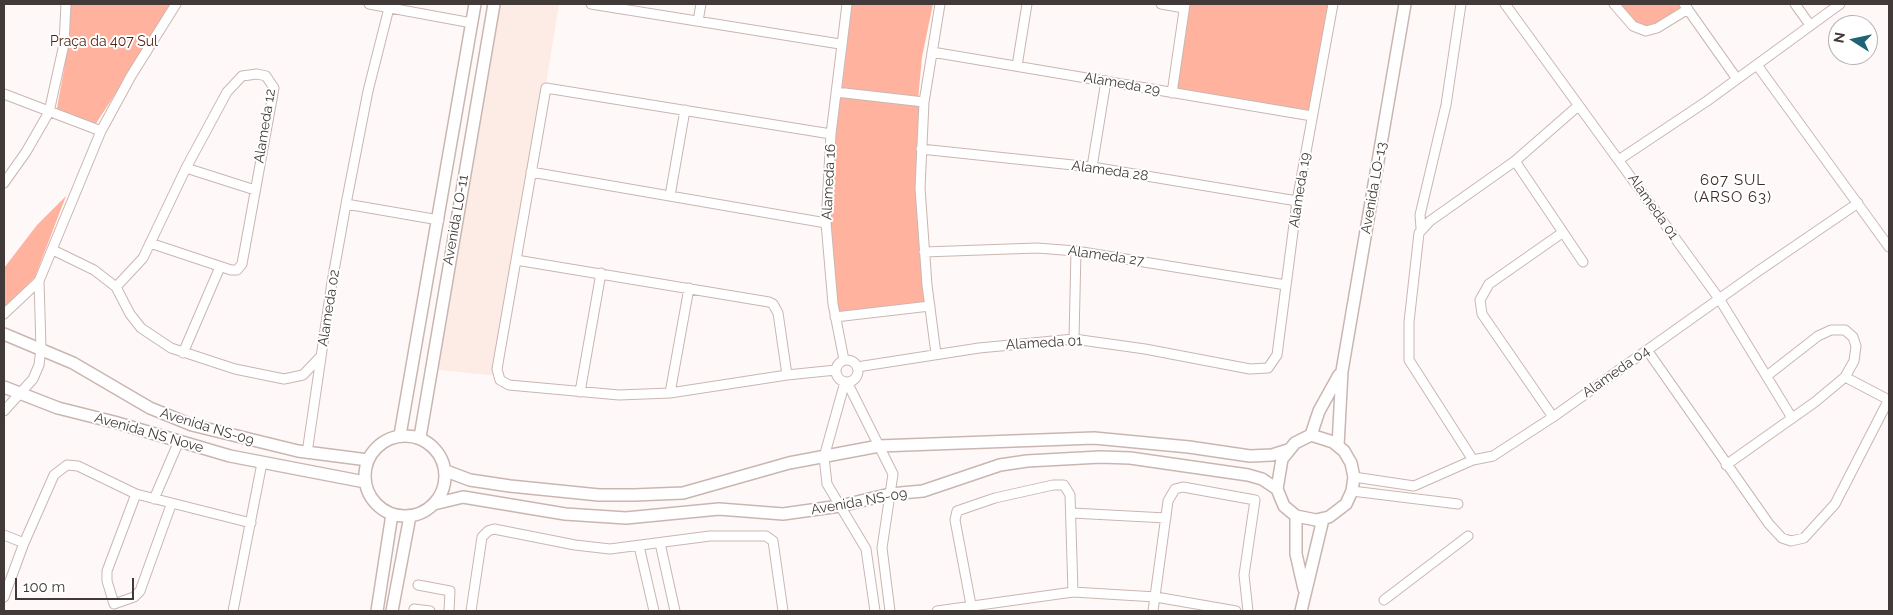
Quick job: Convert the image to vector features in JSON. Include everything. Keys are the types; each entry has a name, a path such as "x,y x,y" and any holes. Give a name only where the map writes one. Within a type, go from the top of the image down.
{"street":[{"path":"4,183 26,152 50,112 64,44 66,4"},
{"path":"4,314 39,281 101,131 131,76 176,4"},
{"path":"369,4 389,6 472,23"},
{"name":"Avenida LO-11","path":"400,435 476,4"},
{"name":"Avenida LO-11","path":"420,437 494,4"},
{"path":"591,4 840,44"},
{"path":"698,21 701,4"},
{"name":"Alameda 16","path":"844,360 835,317 826,223 831,134 840,44 847,4"},
{"path":"936,354 924,252 920,188 924,102 940,4"},
{"path":"1017,66 1027,4"},
{"path":"1161,4 1184,6 1172,93"},
{"name":"Alameda 19","path":"1261,370 1272,365 1277,355 1297,201 1333,4"},
{"name":"Avenida LO-13","path":"1338,446 1342,371 1405,4"},
{"path":"1461,4 1446,105 1420,215 1421,228 1415,247 1408,322 1409,360 1473,460"},
{"name":"Alameda 01","path":"1505,4 1720,300 1768,375 1792,418"},
{"path":"1614,4 1633,26 1646,31 1657,28 1686,6 1737,79"},
{"path":"1795,4 1810,25"},
{"path":"1620,160 1757,65 1832,6 1840,4"},
{"name":"Alameda 02","path":"53,250 94,270 116,287 130,314 148,334 160,342 183,353 235,369 284,379 303,375 321,355 346,204 368,91 389,6"},
{"name":"Alameda 29","path":"932,52 1312,116"},
{"path":"1757,65 1889,247"},
{"name":"Alameda 12","path":"116,287 138,266 186,168 227,92 242,76 257,74 266,76 274,88 242,264 237,270 220,267 150,243"},
{"path":"1092,167 1106,81"},
{"path":"831,134 546,88 497,369 500,380 510,385 618,395 670,393 787,374 836,370"},
{"path":"836,92 924,102"},
{"path":"4,94 101,131"},
{"path":"1421,228 1515,161 1578,106"},
{"path":"670,196 685,110"},
{"name":"Alameda 28","path":"921,149 1092,167 1297,201"},
{"path":"1515,161 1583,262"},
{"path":"186,168 255,190"},
{"path":"531,172 826,223"},
{"name":"Alameda 04","path":"1414,486 1473,460 1493,456 1553,418 1858,203"},
{"path":"346,204 439,220"},
{"path":"1553,418 1482,314 1480,300 1489,284 1562,232"},
{"name":"Alameda 27","path":"924,252 1003,248 1076,251 1286,285"},
{"path":"1074,339 1076,251"},
{"path":"516,260 602,273 773,304 778,314 787,374"},
{"path":"183,353 220,267"},
{"path":"580,392 602,273"},
{"path":"4,411 21,394 36,373 41,348 39,281"},
{"path":"670,393 689,288"},
{"path":"835,317 930,306"},
{"path":"1726,465 1845,377 1854,360 1855,342 1851,333 1838,328 1818,336 1768,375"},
{"name":"Avenida NS-09","path":"4,334 41,348 87,370 162,414 233,436 307,453 368,460"},
{"name":"Alameda 01","path":"857,367 1028,342 1074,339 1145,349 1261,370"},
{"path":"1647,350 1769,524 1777,533 1791,541 1797,541 1810,532 1835,504 1889,400 1845,377"},
{"path":"307,453 321,355"},
{"path":"875,611 866,549 827,484 824,457 846,382 856,377 857,367 852,361 844,360 837,366 838,378 846,382 893,474 882,548 890,611"},
{"name":"Avenida LO-13","path":"1311,435 1319,411 1342,371"},
{"name":"Avenida NS Nove","path":"4,387 58,408 262,463 365,482"},
{"path":"400,435 420,437 437,450 446,471 445,486 434,504 423,512 410,516 392,514 381,508 373,500 365,482 368,460 376,448 387,440 400,435"},
{"path":"1311,435 1327,439 1338,446 1348,457 1354,477 1352,491 1341,509 1323,519 1309,520 1296,516 1284,506 1277,489 1282,459 1295,443 1311,435"},
{"path":"446,471 470,480 510,486 599,495 634,495 683,493 712,487 770,468 879,446 1094,438 1188,447 1250,456 1272,455 1288,450"},
{"path":"154,499 179,441"},
{"name":"Avenida NS-09","path":"434,504 463,497 566,514 626,518 719,509 783,514 840,506 890,494 923,491 1000,466 1027,461 1100,457 1130,458 1248,475 1262,479 1277,489"},
{"path":"234,611 262,463"},
{"path":"4,597 24,543 54,475 67,465 78,466 136,494 171,505 251,523"},
{"path":"1354,477 1414,486 1412,499"},
{"path":"971,605 955,520 957,511 995,498 1053,485 1064,485 1070,495 1073,592"},
{"path":"1153,611 1170,495 1175,489 1183,487 1255,500 1244,575 1248,611"},
{"path":"1352,491 1458,504"},
{"path":"136,494 107,571 107,581 114,604 134,597 140,591 171,505"},
{"path":"1072,513 1166,518"},
{"path":"377,611 392,514"},
{"path":"392,611 410,516"},
{"path":"1296,516 1296,554 1304,590"},
{"path":"1301,611 1304,590 1323,519"},
{"path":"471,611 482,537 488,531 494,529 595,548 639,546 710,536 766,536 772,541 783,611"},
{"path":"4,535 24,543"},
{"path":"1384,600 1468,536"},
{"path":"660,543 675,611"},
{"path":"639,546 654,611"},
{"path":"418,585 449,589 452,594 448,611"},
{"path":"937,611 1073,592 1156,597 1236,611"},
{"path":"414,609 430,611"}],"shaded area":[{"path":"493,4 559,4 498,376 430,369"}],"green space":[{"name":"Praça da 407 Sul","path":"70,4 174,4 93,128 56,113 64,70"},
{"path":"852,4 933,4 922,57 918,100 924,102 921,149 930,306 835,317 829,261 836,92 903,98 842,88"},
{"path":"1186,4 1333,4 1312,116 1172,93"},
{"path":"1614,4 1684,4 1688,9 1644,30"},
{"path":"66,196 35,277 4,309 4,268 37,225"}],"district":[{"name":"607 SUL (ARSO 63)","path":"1733,188"}]}
